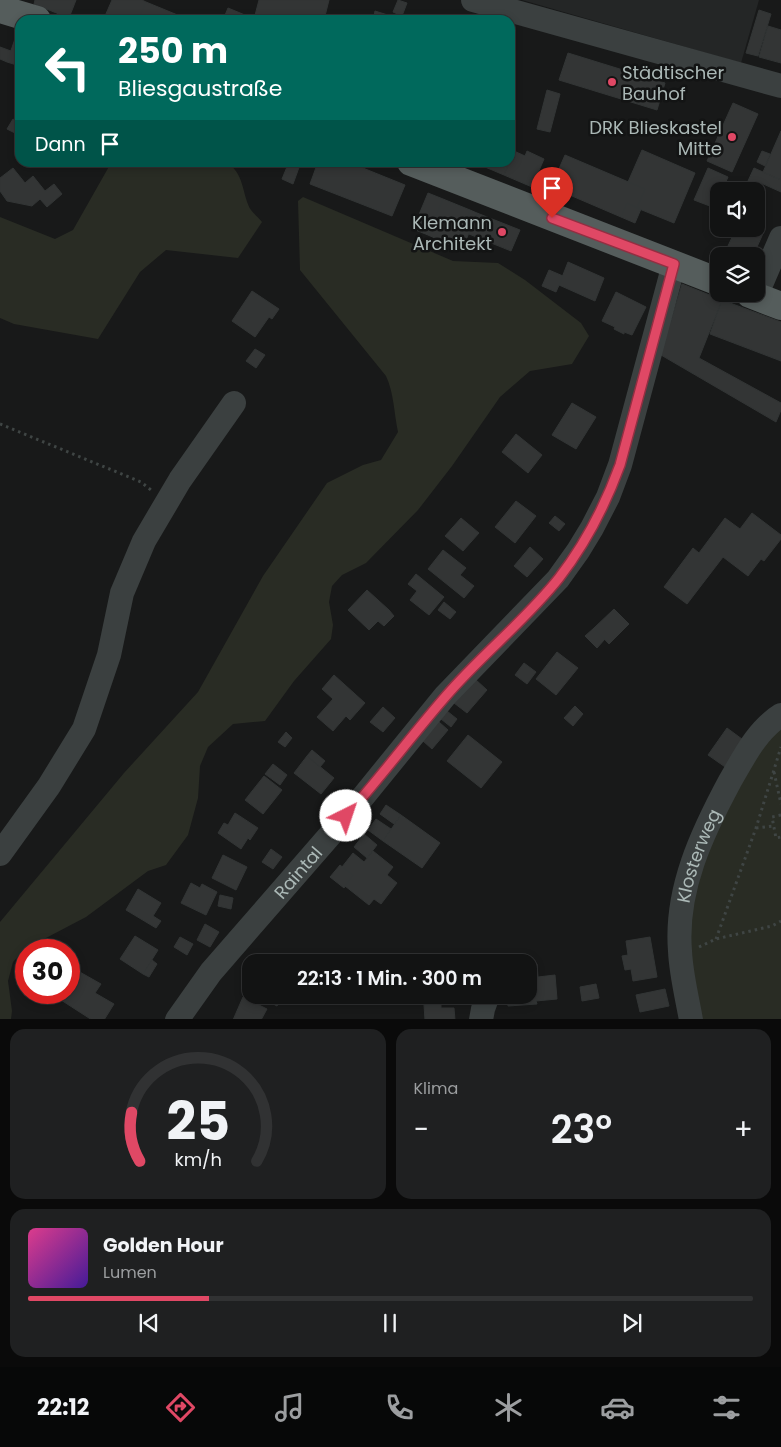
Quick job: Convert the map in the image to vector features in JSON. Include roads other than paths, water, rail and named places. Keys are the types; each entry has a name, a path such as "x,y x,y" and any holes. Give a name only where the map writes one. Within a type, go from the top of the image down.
{"main road":[{"path":"0,9 20,15"},
{"path":"424,167 710,278"},
{"path":"765,300 781,306"}],"street":[{"path":"473,0 781,86"},
{"path":"765,271 781,238"},
{"name":"Raintal","path":"178,1019 211,972 358,803 445,696 558,579 578,552 608,497 620,465 674,264"},
{"path":"0,854 49,786 84,729 109,654 122,593 144,541 180,480 234,403"},
{"name":"Klosterweg","path":"691,1019 680,951 682,907 686,882 716,808 742,760 770,722 781,715"}],"place":[{"name":"Städtischer Bauhof","path":"612,82"},
{"name":"DRK Blieskastel Mitte","path":"732,137"},
{"name":"Klemann Architekt","path":"502,232"}]}
